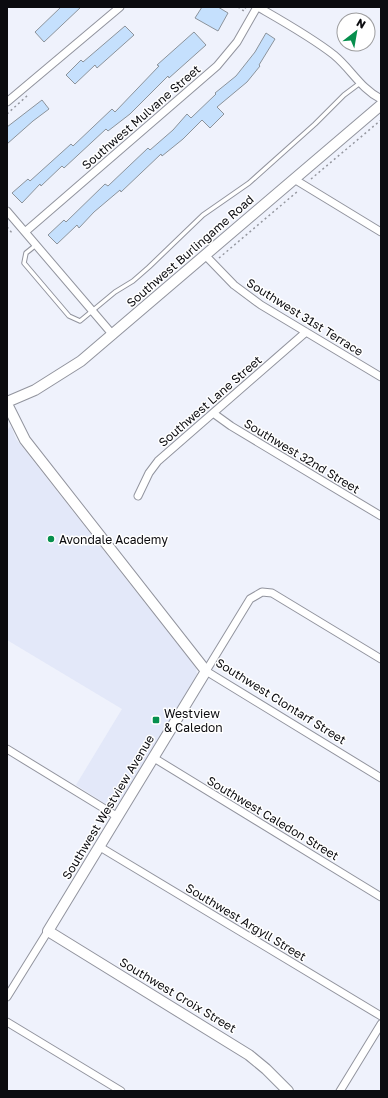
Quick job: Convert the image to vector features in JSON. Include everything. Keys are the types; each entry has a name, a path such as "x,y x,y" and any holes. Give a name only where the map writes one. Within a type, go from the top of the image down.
{"street":[{"path":"7,102 120,7"},
{"path":"258,7 317,43 344,64 370,93 381,99"},
{"name":"Southwest Mulvane Street","path":"25,232 217,66 237,42 258,7"},
{"name":"Southwest Burlingame Road","path":"7,403 35,390 68,370 113,335 381,105"},
{"path":"294,179 381,232"},
{"path":"7,211 113,335"},
{"name":"Southwest 31st Terrace","path":"205,255 244,293 381,377"},
{"name":"Southwest Lane Street","path":"138,496 149,473 158,461 306,332"},
{"name":"Southwest Clontarf Street","path":"7,403 25,440 206,672 381,778"},
{"name":"Southwest 32nd Street","path":"213,413 231,426 381,516"},
{"name":"Southwest Westview Avenue","path":"7,997 100,847 250,599 259,593 272,593 381,659"},
{"path":"7,749 118,817"},
{"name":"Southwest Caledon Street","path":"154,758 381,897"},
{"name":"Southwest Argyll Street","path":"100,847 381,1016"},
{"name":"Southwest Croix Street","path":"48,931 244,1051 266,1069 288,1091"},
{"path":"7,1022 121,1091"},
{"path":"340,1091 381,1024"}],"lane":[{"path":"36,245 26,253 24,263 69,316 80,321 149,268 202,215 249,183 315,124 344,95 360,83"}],"path":[{"path":"238,7 244,11 246,7"},
{"path":"311,179 381,120"},
{"path":"219,258 298,191"},
{"path":"7,227 12,233"}],"shaded area":[{"name":"Avondale Academy","path":"11,426 16,439 196,668 197,674 193,681 122,800 115,805 109,806 76,785 122,709 7,640 7,430"}],"building":[{"path":"61,7 81,7 44,42 35,32"},
{"path":"202,7 218,7 228,13 218,31 195,18"},
{"path":"125,26 134,35 97,68 95,65 75,84 66,75 81,60 83,62"},
{"path":"194,32 206,45 169,78 168,76 130,114 108,131 106,129 64,168 62,166 41,186 40,184 22,203 12,193 28,179 30,181 71,144 73,146 112,109 115,112 159,66 157,65"},
{"path":"266,33 275,39 259,65 260,66 247,82 217,107 224,114 210,128 202,120 183,139 162,156 161,154 121,192 120,190 94,212 79,228 77,225 57,244 48,235 64,220 66,222 105,184 108,186 148,148 150,150 173,130 187,114 191,118 216,94 215,93 236,76 255,52"},
{"path":"42,100 49,109 7,144 7,127"}],"place":[{"name":"Avondale Academy","path":"51,539"},
{"name":"Westview & Caledon","path":"156,720"}]}
